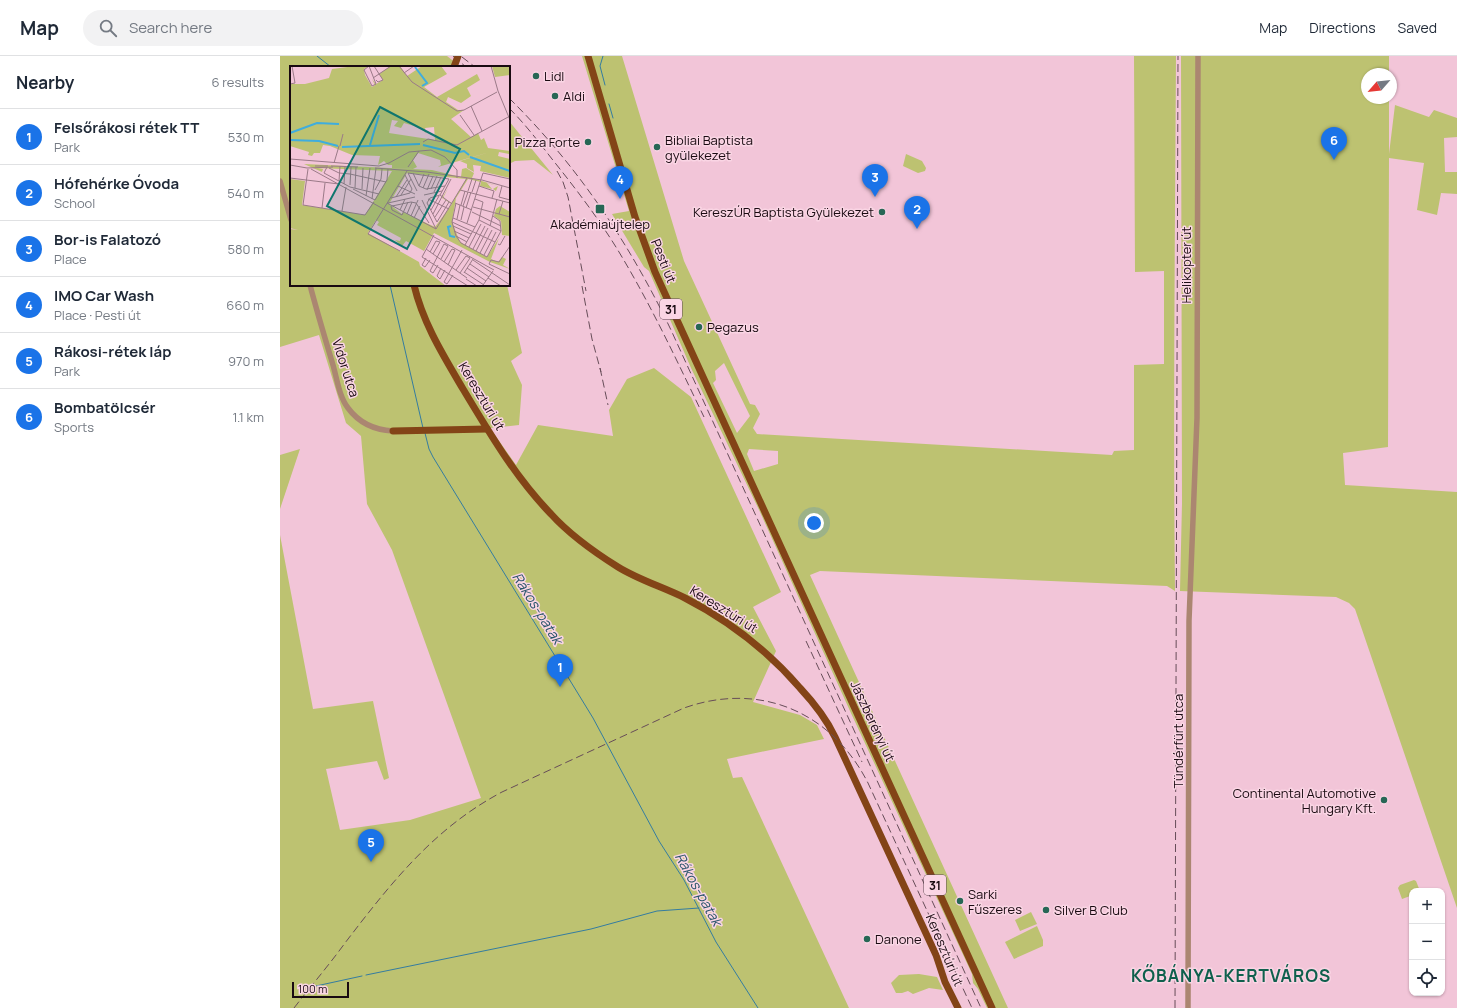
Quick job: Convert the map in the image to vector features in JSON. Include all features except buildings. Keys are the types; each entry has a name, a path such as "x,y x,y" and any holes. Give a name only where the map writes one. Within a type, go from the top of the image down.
{"main road":[{"path":"454,66 458,56"},
{"name":"Pesti út","path":"588,56 648,256 733,444"},
{"name":"Keresztúri út","path":"414,286 421,308 435,342 487,429 535,496 569,532 619,568 684,598 739,631 757,644 783,668 816,706 831,727 836,737 936,955 945,982 958,1008"},
{"path":"478,429 482,424 480,417"},
{"path":"393,431 487,429"},
{"name":"Jászberényi út","path":"733,444 992,1008"}],"street":[{"name":"Helikopter út","path":"1195,474 1197,410 1198,56"},
{"path":"280,181 290,216"},
{"name":"Vidor utca","path":"310,286 345,403 351,412 364,423 377,429 393,431"},
{"name":"Tündérfürt utca","path":"1188,1008 1189,621 1195,474"}],"green space":[{"path":"280,56 447,56 460,66 290,66 290,286 507,286 522,353 511,361 522,385 519,425 490,428 516,465 538,425 613,436 609,410 627,379 654,368 691,397 781,592 753,607 776,651 753,702 800,715 817,725 824,739 727,759 733,778 742,777 849,1008 280,1008 280,535 313,709 373,701 389,778 384,780 377,761 326,769 340,830 410,820 481,798 392,550 367,504 361,436 346,423 319,335 280,347"},
{"path":"582,56 622,56 684,261 750,404 755,405 760,414 753,428 757,434 1112,455 1114,451 1134,450 1134,365 1164,364 1164,271 1135,272 1134,56 1176,56 1174,390 1175,591 1167,586 820,571 810,575 1008,1008 987,1008 978,989 973,983 972,974 760,512 691,368 649,271 644,267 612,214 629,211","holes":["724,363 750,416 737,433 713,383 716,380 715,371","749,449 778,451 778,464 754,471 747,454"]},
{"path":"1181,56 1389,56 1389,68 1361,68 1361,104 1389,104 1389,154 1395,105 1429,117 1434,110 1457,118 1457,137 1444,138 1445,172 1457,172 1457,194 1441,193 1437,215 1417,210 1424,163 1389,158 1388,447 1343,453 1345,485 1457,492 1457,908 1355,609 1349,603 1336,597 1180,591 1182,503"},
{"path":"510,122 553,175 534,160 515,161 510,164"},
{"path":"906,154 922,161 926,168 925,171 918,173 903,166"},
{"path":"300,449 280,509 280,455"},
{"path":"1414,880 1416,881 1419,888 1409,888 1409,896 1402,899 1398,888 1400,885"},
{"path":"1031,912 1037,924 1020,931 1015,920"},
{"path":"1037,926 1043,940 1043,946 1014,959 1005,942"},
{"path":"919,974 937,977 943,990 929,988 913,994 908,991 896,993 891,983 899,975"}],"waterway":[{"name":"Rákos-patak","path":"317,56 330,66"},
{"path":"603,56 600,66 605,85"},
{"path":"609,104 613,118"},
{"name":"Rákos-patak","path":"390,286 423,428"},
{"name":"Rákos-patak","path":"425,433 429,449 433,457 593,718 659,841 684,880 716,942 758,1008"},
{"path":"366,975 591,929 657,911 699,908"},
{"path":"316,986 362,976"}],"railway":[{"path":"453,56 465,66"},
{"path":"1175,1008 1178,56"},
{"path":"462,57 474,66"},
{"path":"510,99 557,150 579,178 620,236 655,298 981,1008"},
{"path":"510,109 570,182 611,240 631,272 653,313 704,417"},
{"path":"557,171 563,182 568,197 586,291"},
{"path":"582,286 592,339 601,372"},
{"path":"600,368 608,405"},
{"path":"806,641 862,762"},
{"path":"294,1008 379,899 415,858 455,822 478,806 502,792 684,708 712,701 740,698 766,701 791,709 814,721 835,738 853,758 868,783 972,1008"}],"place":[{"name":"Lidl","path":"536,76"},
{"name":"Aldi","path":"555,96"},
{"name":"Pizza Forte","path":"588,142"},
{"name":"Bibliai Baptista gyülekezet","path":"657,147"},
{"name":"Bombatölcsér","path":"1334,160"},
{"name":"Bor-is Falatozó","path":"875,197"},
{"name":"IMO Car Wash","path":"620,199"},
{"name":"Akadémiaújtelep","path":"600,209"},
{"name":"KereszÚR Baptista Gyülekezet","path":"882,212"},
{"name":"Hófehérke Óvoda","path":"917,229"},
{"name":"Pegazus","path":"699,327"},
{"name":"Felsőrákosi rétek TT","path":"560,687"},
{"name":"Continental Automotive Hungary Kft.","path":"1384,800"},
{"name":"Rákosi-rétek láp","path":"371,862"},
{"name":"Sarki Fűszeres","path":"960,901"},
{"name":"Silver B Club","path":"1046,910"},
{"name":"Danone","path":"867,939"}],"district":[{"name":"KŐBÁNYA-KERTVÁROS","path":"1231,975"}]}
